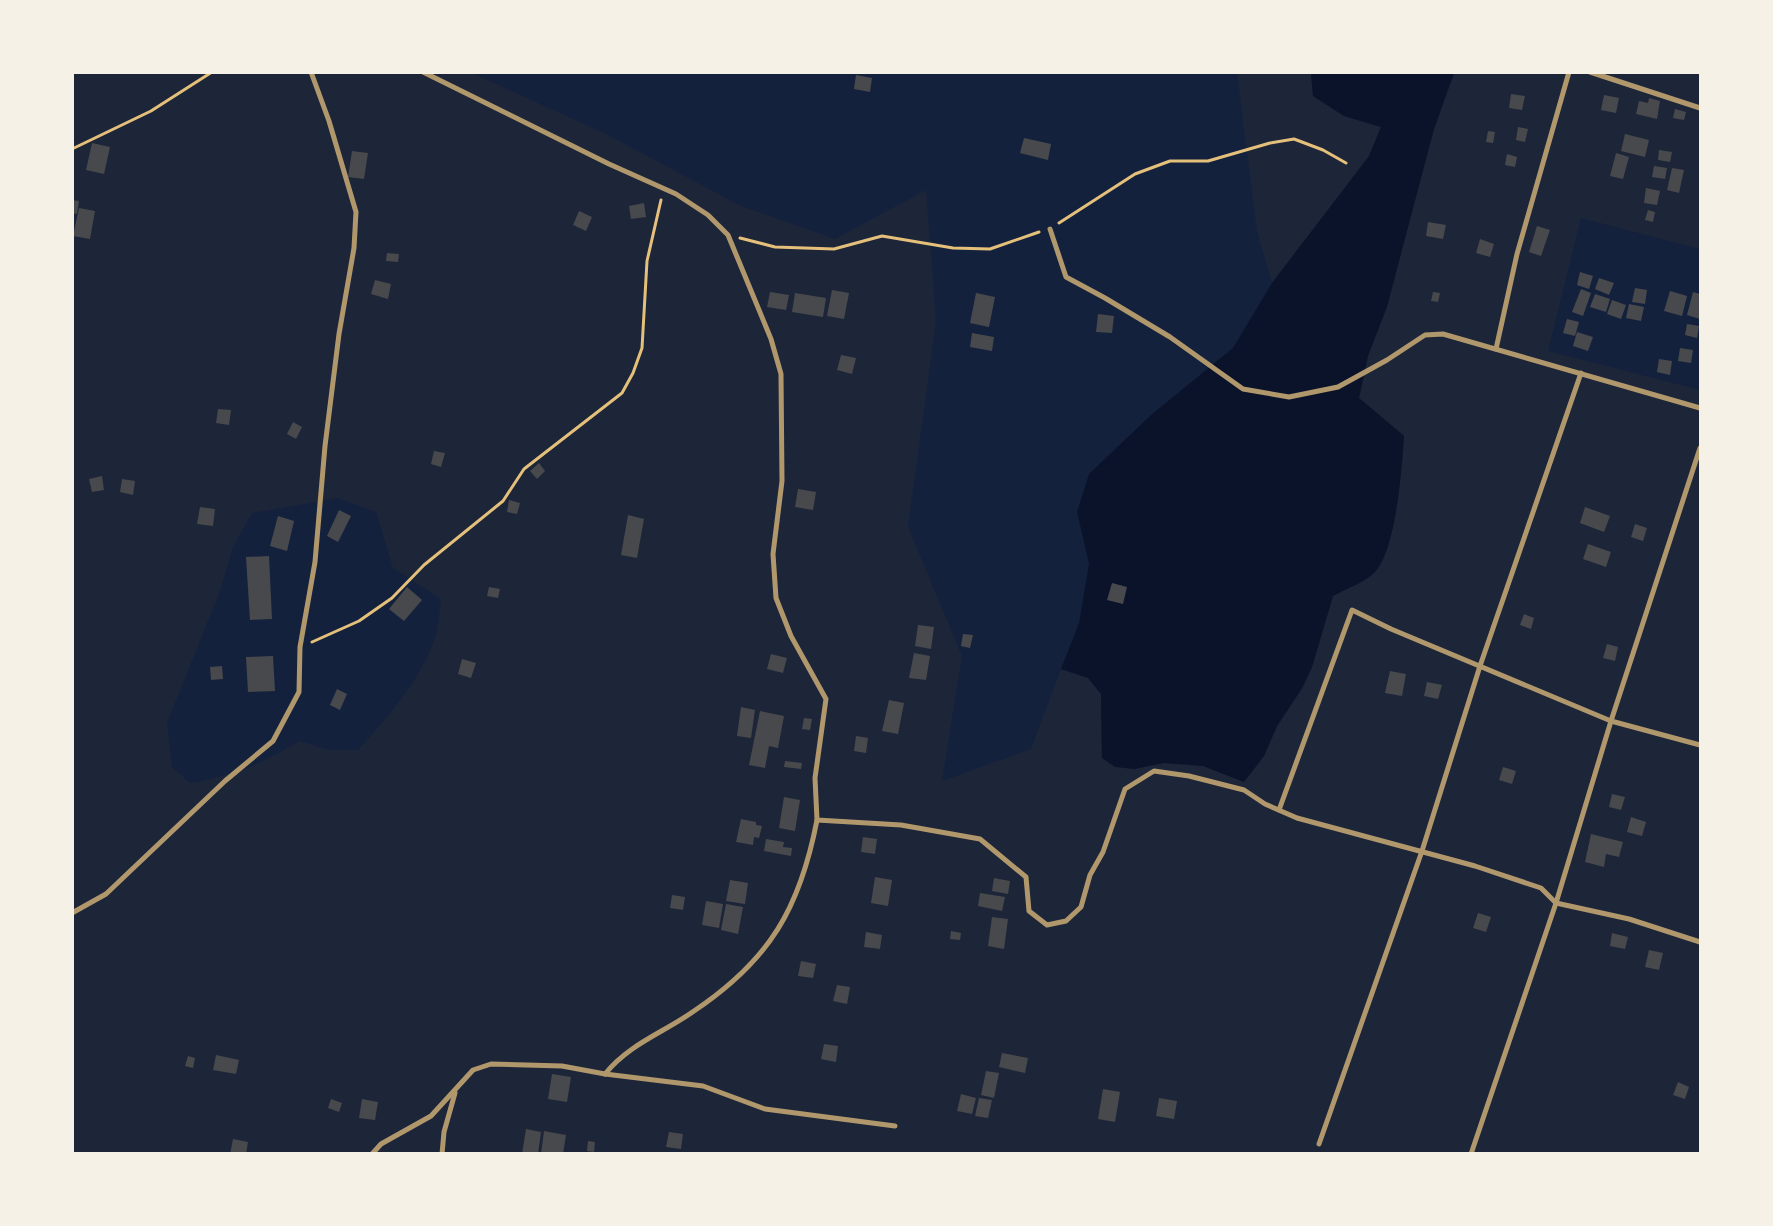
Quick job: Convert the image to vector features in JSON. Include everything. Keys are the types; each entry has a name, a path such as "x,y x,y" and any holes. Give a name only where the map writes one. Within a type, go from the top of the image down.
{"street":[{"path":"72,912 106,894 225,781 273,741 299,692 300,647 315,562 325,446 339,334 354,248 356,212 329,121 310,72"},
{"path":"423,72 609,164 664,189 708,215 728,235 771,339 781,374 782,481 774,554 776,598 791,636 826,699 815,778 818,820 811,852 785,920 744,974 694,1012 618,1057 605,1074"},
{"path":"1496,349 1517,254 1569,72"},
{"path":"1590,72 1700,108"},
{"path":"1050,229 1066,277 1170,337 1243,389 1289,397 1338,387 1387,360 1425,335 1443,334 1700,408"},
{"path":"1319,1144 1422,851 1480,666 1581,373"},
{"path":"1471,1154 1556,903 1611,721 1700,448"},
{"path":"1279,810 1352,610 1391,629 1611,721 1700,745"},
{"path":"818,820 901,825 980,839 1026,877 1029,911 1047,925 1066,921 1080,907 1090,875 1103,852 1126,789 1154,771 1189,776 1244,790 1297,818 1422,851 1541,888 1556,903 1629,919 1700,942"},
{"path":"372,1154 381,1144 431,1116 473,1070 491,1064 562,1066 605,1074 703,1086 765,1109 855,1119 895,1126"},
{"path":"442,1154 444,1132 456,1090"}],"path":[{"path":"72,149 151,111 212,72"},
{"path":"728,235 774,247 834,249 882,236 953,248 990,249 1050,229 1135,174 1170,161 1208,161 1270,143 1294,139 1323,150 1346,163"},
{"path":"300,647 359,620 392,598 424,565 503,501 524,469 622,392 633,373 642,348 648,261 664,189"}],"shaded area":[{"path":"72,73 472,73 606,134 741,206 835,239 926,190 936,321 908,527 962,656 942,781 1031,749 1061,669 1088,678 1101,694 1102,758 1115,766 1134,769 1163,763 1203,766 1244,781 1264,756 1277,726 1303,688 1312,667 1333,596 1370,577 1382,562 1388,547 1393,529 1402,468 1404,436 1359,398 1368,356 1434,129 1454,73 1700,73 1700,249 1581,218 1548,351 1700,390 1700,1153 73,1153","holes":["338,498 376,512 393,568 441,599 436,636 420,671 411,685 391,712 358,750 329,750 300,741 247,768 220,777 190,783 172,767 167,723 220,591 233,547 252,513"]},
{"path":"1237,73 1311,73 1313,96 1344,116 1381,127 1369,157 1272,283 1257,231"},
{"path":"1311,73 1454,73 1434,129 1387,307 1368,356 1359,398 1404,436 1402,468 1393,529 1388,547 1382,562 1370,577 1333,596 1312,667 1302,688 1277,726 1264,756 1244,782 1203,766 1164,763 1134,769 1115,767 1102,758 1101,694 1088,678 1061,669 1079,623 1089,564 1077,512 1089,474 1151,415 1233,348 1272,283 1369,156 1381,127 1344,116 1313,96"}],"building":[{"path":"856,75 872,78 870,92 854,89"},
{"path":"1511,94 1525,96 1522,110 1509,108"},
{"path":"1604,95 1619,98 1616,113 1601,110"},
{"path":"1649,98 1660,101 1657,119 1636,114 1639,101 1648,103"},
{"path":"1675,109 1686,112 1684,120 1673,118"},
{"path":"1518,127 1528,129 1525,142 1516,140"},
{"path":"1488,131 1495,132 1493,143 1486,142"},
{"path":"1625,134 1649,140 1645,157 1621,151"},
{"path":"1024,138 1051,144 1048,160 1020,153"},
{"path":"92,143 110,147 104,174 86,170"},
{"path":"1659,150 1672,152 1670,162 1658,160"},
{"path":"352,151 368,153 364,179 348,177"},
{"path":"1616,153 1629,157 1623,179 1610,176"},
{"path":"1507,154 1517,157 1515,167 1505,165"},
{"path":"1654,166 1667,168 1665,179 1652,177"},
{"path":"1672,168 1684,170 1679,193 1667,190"},
{"path":"1646,188 1660,191 1657,205 1644,203"},
{"path":"72,200 79,201 77,214 72,213"},
{"path":"644,203 646,217 631,219 629,206"},
{"path":"79,208 95,211 90,239 73,236"},
{"path":"1648,210 1655,212 1653,222 1645,220"},
{"path":"579,211 592,217 586,231 573,225"},
{"path":"1428,222 1446,225 1443,239 1426,236"},
{"path":"1537,226 1550,230 1541,256 1529,252"},
{"path":"1480,239 1494,244 1490,257 1476,253"},
{"path":"387,253 399,254 398,262 386,261"},
{"path":"1580,272 1593,276 1589,289 1577,285"},
{"path":"1599,278 1614,283 1609,295 1595,289"},
{"path":"375,280 391,284 388,299 371,294"},
{"path":"1635,288 1647,290 1645,304 1632,302"},
{"path":"1581,289 1591,293 1583,316 1572,312"},
{"path":"832,290 849,293 844,319 827,316"},
{"path":"1670,291 1687,296 1682,316 1664,311"},
{"path":"770,292 789,295 786,310 767,307"},
{"path":"1433,292 1440,293 1438,302 1431,301"},
{"path":"1693,292 1700,294 1700,319 1687,315"},
{"path":"795,293 826,298 823,317 792,312"},
{"path":"976,293 995,297 989,327 970,323"},
{"path":"1595,294 1610,299 1606,312 1590,307"},
{"path":"1612,300 1626,305 1621,319 1607,314"},
{"path":"1629,304 1644,307 1641,321 1626,318"},
{"path":"1098,314 1114,316 1112,333 1096,332"},
{"path":"1567,319 1579,322 1575,336 1563,333"},
{"path":"1687,324 1699,326 1697,338 1685,335"},
{"path":"1577,332 1593,337 1588,351 1573,346"},
{"path":"972,333 994,337 992,351 970,347"},
{"path":"1680,348 1693,350 1691,363 1678,361"},
{"path":"841,355 856,358 852,374 837,370"},
{"path":"1659,359 1672,361 1670,375 1657,372"},
{"path":"218,409 231,410 229,425 216,423"},
{"path":"293,422 302,427 296,439 287,434"},
{"path":"434,451 445,453 441,467 431,464"},
{"path":"539,463 545,471 537,479 530,471"},
{"path":"102,476 104,490 92,492 89,479"},
{"path":"122,479 135,481 133,495 120,492"},
{"path":"798,489 816,492 813,510 795,507"},
{"path":"509,500 520,503 517,514 507,512"},
{"path":"200,507 215,509 213,526 197,524"},
{"path":"1585,507 1610,516 1604,532 1580,523"},
{"path":"339,510 351,516 338,542 327,536"},
{"path":"628,515 644,519 637,558 621,555"},
{"path":"278,516 294,521 287,551 270,546"},
{"path":"1635,524 1647,528 1643,541 1631,537"},
{"path":"1588,544 1611,552 1606,567 1583,559"},
{"path":"269,556 272,619 250,620 246,557"},
{"path":"1112,583 1127,587 1123,604 1107,600"},
{"path":"407,587 422,600 404,621 389,609"},
{"path":"489,587 500,589 498,598 487,596"},
{"path":"1524,614 1534,618 1531,629 1520,625"},
{"path":"918,625 934,627 931,649 915,646"},
{"path":"963,634 973,635 970,648 961,646"},
{"path":"1607,644 1618,647 1615,661 1603,658"},
{"path":"914,653 930,656 926,680 909,678"},
{"path":"771,654 787,658 783,673 767,669"},
{"path":"273,656 275,691 248,692 246,657"},
{"path":"462,659 476,663 471,678 458,674"},
{"path":"222,666 223,679 211,680 210,667"},
{"path":"1390,671 1406,674 1402,696 1385,693"},
{"path":"1427,682 1442,685 1438,699 1424,696"},
{"path":"337,689 347,694 340,710 330,705"},
{"path":"889,700 904,703 898,734 882,731"},
{"path":"741,707 755,710 751,738 737,736"},
{"path":"760,711 784,716 778,748 769,746 765,768 749,765"},
{"path":"804,718 812,719 810,730 802,729"},
{"path":"856,736 868,738 866,753 854,751"},
{"path":"785,761 802,763 801,769 784,767"},
{"path":"1503,767 1516,771 1512,784 1499,780"},
{"path":"1612,794 1625,797 1621,810 1609,807"},
{"path":"784,797 800,800 795,831 779,828"},
{"path":"1631,817 1646,822 1642,836 1627,832"},
{"path":"741,819 756,822 756,825 762,826 759,838 754,837 753,845 736,842"},
{"path":"1591,834 1623,842 1619,857 1606,854 1604,867 1585,862"},
{"path":"863,837 877,839 875,854 861,852"},
{"path":"766,839 784,842 783,847 792,848 791,856 764,851"},
{"path":"875,877 892,880 888,906 871,903"},
{"path":"994,878 1010,881 1008,894 992,891"},
{"path":"730,880 748,883 745,904 726,901"},
{"path":"980,893 1005,897 1002,911 978,906"},
{"path":"672,895 685,897 683,910 670,908"},
{"path":"706,901 723,904 719,928 702,925"},
{"path":"726,904 743,907 738,934 721,930"},
{"path":"1478,913 1491,917 1486,932 1473,928"},
{"path":"992,917 1008,919 1004,949 988,946"},
{"path":"951,931 961,933 960,940 950,939"},
{"path":"866,932 882,935 880,949 864,947"},
{"path":"1612,933 1628,937 1625,949 1610,946"},
{"path":"1649,950 1663,953 1659,970 1645,967"},
{"path":"801,961 816,964 813,978 798,976"},
{"path":"837,985 850,987 847,1004 833,1001"},
{"path":"824,1044 838,1046 836,1062 821,1059"},
{"path":"1002,1053 1028,1058 1025,1073 999,1067"},
{"path":"216,1055 239,1060 236,1074 213,1070"},
{"path":"188,1056 195,1058 193,1068 185,1066"},
{"path":"986,1071 999,1073 994,1098 981,1095"},
{"path":"552,1074 571,1077 567,1102 548,1099"},
{"path":"1678,1082 1689,1087 1685,1099 1673,1095"},
{"path":"1103,1089 1120,1092 1115,1122 1098,1119"},
{"path":"961,1094 976,1098 972,1114 957,1111"},
{"path":"979,1098 992,1100 988,1118 975,1116"},
{"path":"1159,1098 1177,1101 1174,1119 1156,1116"},
{"path":"331,1099 342,1103 339,1112 328,1108"},
{"path":"362,1099 378,1102 375,1120 359,1118"},
{"path":"526,1129 541,1132 538,1154 522,1154"},
{"path":"544,1131 566,1135 563,1154 541,1154"},
{"path":"669,1132 683,1134 681,1149 666,1147"},
{"path":"233,1139 248,1142 246,1154 230,1154"},
{"path":"588,1141 595,1142 594,1152 587,1151"}]}
